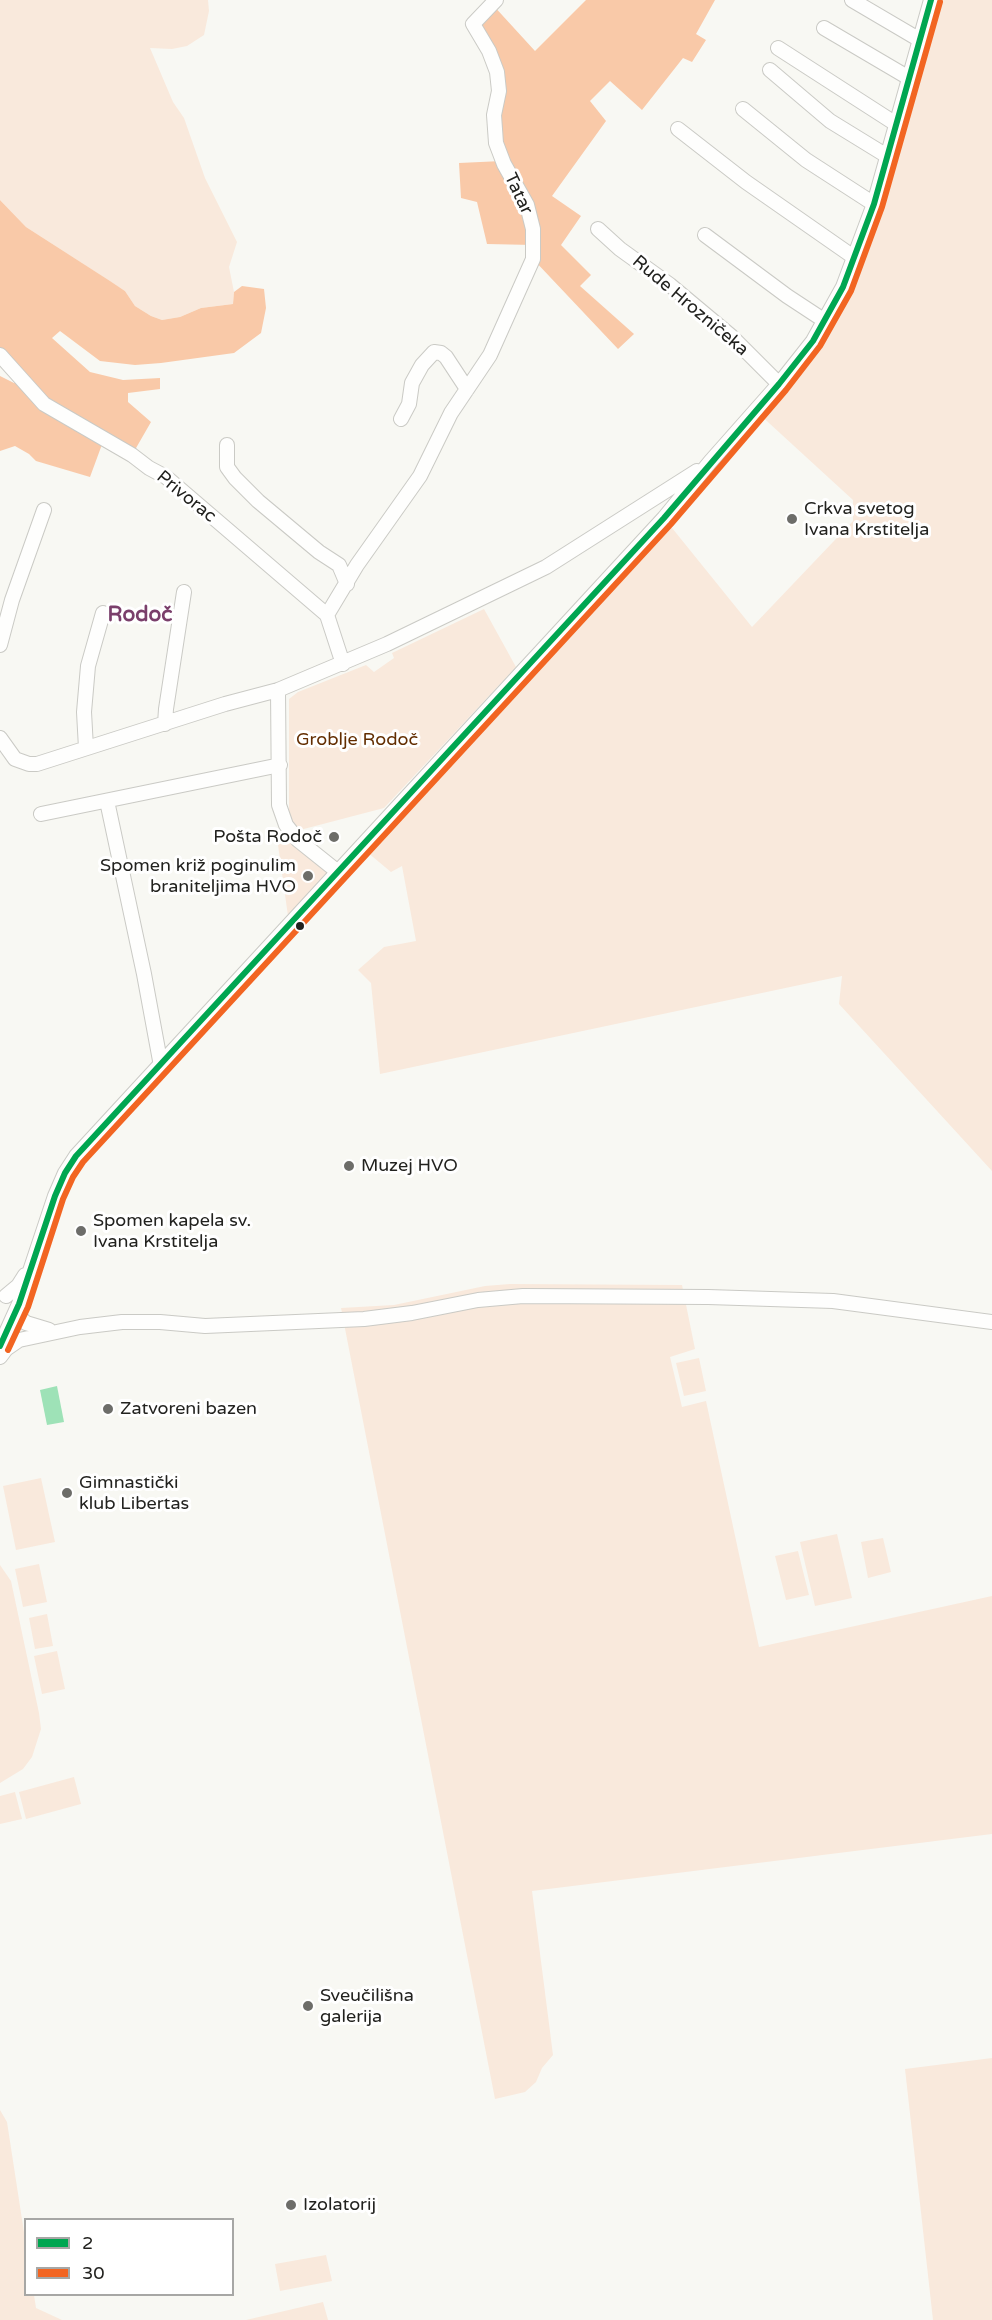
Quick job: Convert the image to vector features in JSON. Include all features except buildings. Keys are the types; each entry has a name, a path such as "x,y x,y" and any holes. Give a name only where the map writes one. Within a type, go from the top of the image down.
{"street":[{"name":"Tatar","path":"327,615 357,565 420,476 451,413 490,355 533,259 533,229 527,205 504,164 496,143 494,115 499,91 497,72 489,51 473,24 480,14 496,0"},
{"path":"852,0 920,40"},
{"path":"0,1346 23,1292 44,1225 64,1173 76,1156 643,541 797,363 825,321 855,258 874,204 931,0"},
{"path":"824,28 909,78"},
{"path":"778,48 896,124"},
{"path":"770,70 830,121 887,156"},
{"path":"743,109 806,160 874,204"},
{"path":"678,129 746,182 855,258"},
{"name":"Rude Hrozničeka","path":"598,229 620,249 670,285 717,324 779,384"},
{"path":"705,235 787,296 825,321"},
{"path":"401,419 409,404 412,383 422,365 434,352 446,357 467,389"},
{"name":"Privorac","path":"0,355 44,404 166,477 327,615"},
{"path":"227,445 227,468 235,478 258,501 310,545 339,565 347,584"},
{"path":"0,738 15,759 29,764 43,762 225,704 278,690 343,664 546,567 707,466"},
{"path":"0,645 6,599 44,510"},
{"path":"165,724 184,592"},
{"path":"86,748 84,712 88,666 103,613"},
{"path":"327,615 343,664"},
{"path":"278,690 279,805 286,825 298,840 338,872"},
{"path":"41,814 280,765"},
{"path":"107,801 161,1066"},
{"path":"6,1296 22,1281 32,1263"},
{"path":"0,1357 12,1343 30,1336 122,1322 160,1322 205,1326 364,1319 412,1313 478,1300 524,1296 708,1297 834,1301 992,1322"},
{"path":"13,1319 57,1331"},
{"path":"13,1319 16,1331 30,1336"}],"green space":[{"path":"0,0 208,0 209,11 204,35 187,46 172,49 150,48 173,102 184,118 205,178 237,242 229,267 234,292 233,304 201,308 180,317 162,320 151,316 135,306 125,291 26,227 0,200"},
{"path":"933,0 992,0 992,1171 839,1004 842,976 380,1074 371,983 358,970 384,947 416,941 402,866 391,872 361,847 664,518 752,627 853,521 853,500 757,412 834,308"},
{"name":"Groblje Rodoč","path":"484,609 516,667 384,808 300,830 289,820 289,699 298,692 366,665 374,672 394,658 392,653"},
{"path":"294,834 338,872 295,918 288,916 278,845"},
{"path":"510,1284 682,1285 695,1349 670,1357 682,1407 706,1401 759,1647 992,1596 992,1834 532,1891 553,2055 542,2068 536,2082 525,2092 495,2099 341,1308 394,1305 485,1286"},
{"path":"699,1358 706,1391 684,1396 676,1363"},
{"path":"41,1478 55,1542 16,1550 3,1486"},
{"path":"837,1534 852,1598 815,1606 800,1542"},
{"path":"883,1538 891,1572 868,1578 861,1542"},
{"path":"798,1551 809,1595 786,1600 775,1556"},
{"path":"39,1564 47,1602 23,1607 15,1569"},
{"path":"0,1565 11,1581 41,1729 32,1757 23,1769 0,1783"},
{"path":"47,1614 53,1646 35,1649 29,1618"},
{"path":"57,1651 65,1689 42,1694 34,1656"},
{"path":"74,1777 81,1804 26,1819 19,1792"},
{"path":"15,1792 22,1819 0,1824 0,1796"},
{"path":"992,2058 992,2320 933,2320 905,2069"},
{"path":"0,2110 7,2122 24,2232 24,2296 34,2296 36,2308 62,2320 0,2320"},
{"path":"326,2255 332,2281 280,2291 275,2264"},
{"path":"323,2302 328,2320 246,2320"}],"shaded area":[{"path":"586,0 715,0 696,34 706,40 692,62 683,58 642,110 610,81 590,101 606,121 552,196 581,216 561,245 591,275 580,286 634,334 618,349 533,259 533,245 487,244 477,202 461,198 459,163 502,161 499,91 476,31 492,4 535,51"},
{"path":"0,200 26,227 125,291 135,306 162,320 180,317 201,308 233,304 234,292 242,286 264,289 266,308 261,333 234,353 135,365 100,361 60,331 52,338 90,372 123,380 160,378 160,389 128,393 128,402 151,422 132,455 104,439 90,477 36,461 15,446 0,451 0,376 14,383 23,384 0,355"},
{"path":"57,1386 64,1422 47,1425 40,1390"}],"transit line":[{"name":"2","path":"0,1346 19,1304 55,1196 65,1173 76,1156 664,518 813,341 843,287 874,204 931,0"},
{"name":"30","path":"8,1350 28,1307 63,1199 83,1162 671,524 786,390 820,346 851,291 882,207 940,2"}],"place":[{"name":"Crkva svetog Ivana Krstitelja","path":"792,519"},
{"name":"Pošta Rodoč","path":"334,837"},
{"name":"Spomen križ poginulim braniteljima HVO","path":"308,876"},
{"name":"Muzej HVO","path":"349,1166"},
{"name":"Spomen kapela sv. Ivana Krstitelja","path":"81,1231"},
{"name":"Zatvoreni bazen","path":"108,1409"},
{"name":"Gimnastički klub Libertas","path":"67,1493"},
{"name":"Sveučilišna galerija","path":"308,2006"},
{"name":"Izolatorij","path":"291,2205"}],"district":[{"name":"Rodoč","path":"140,615"}]}
